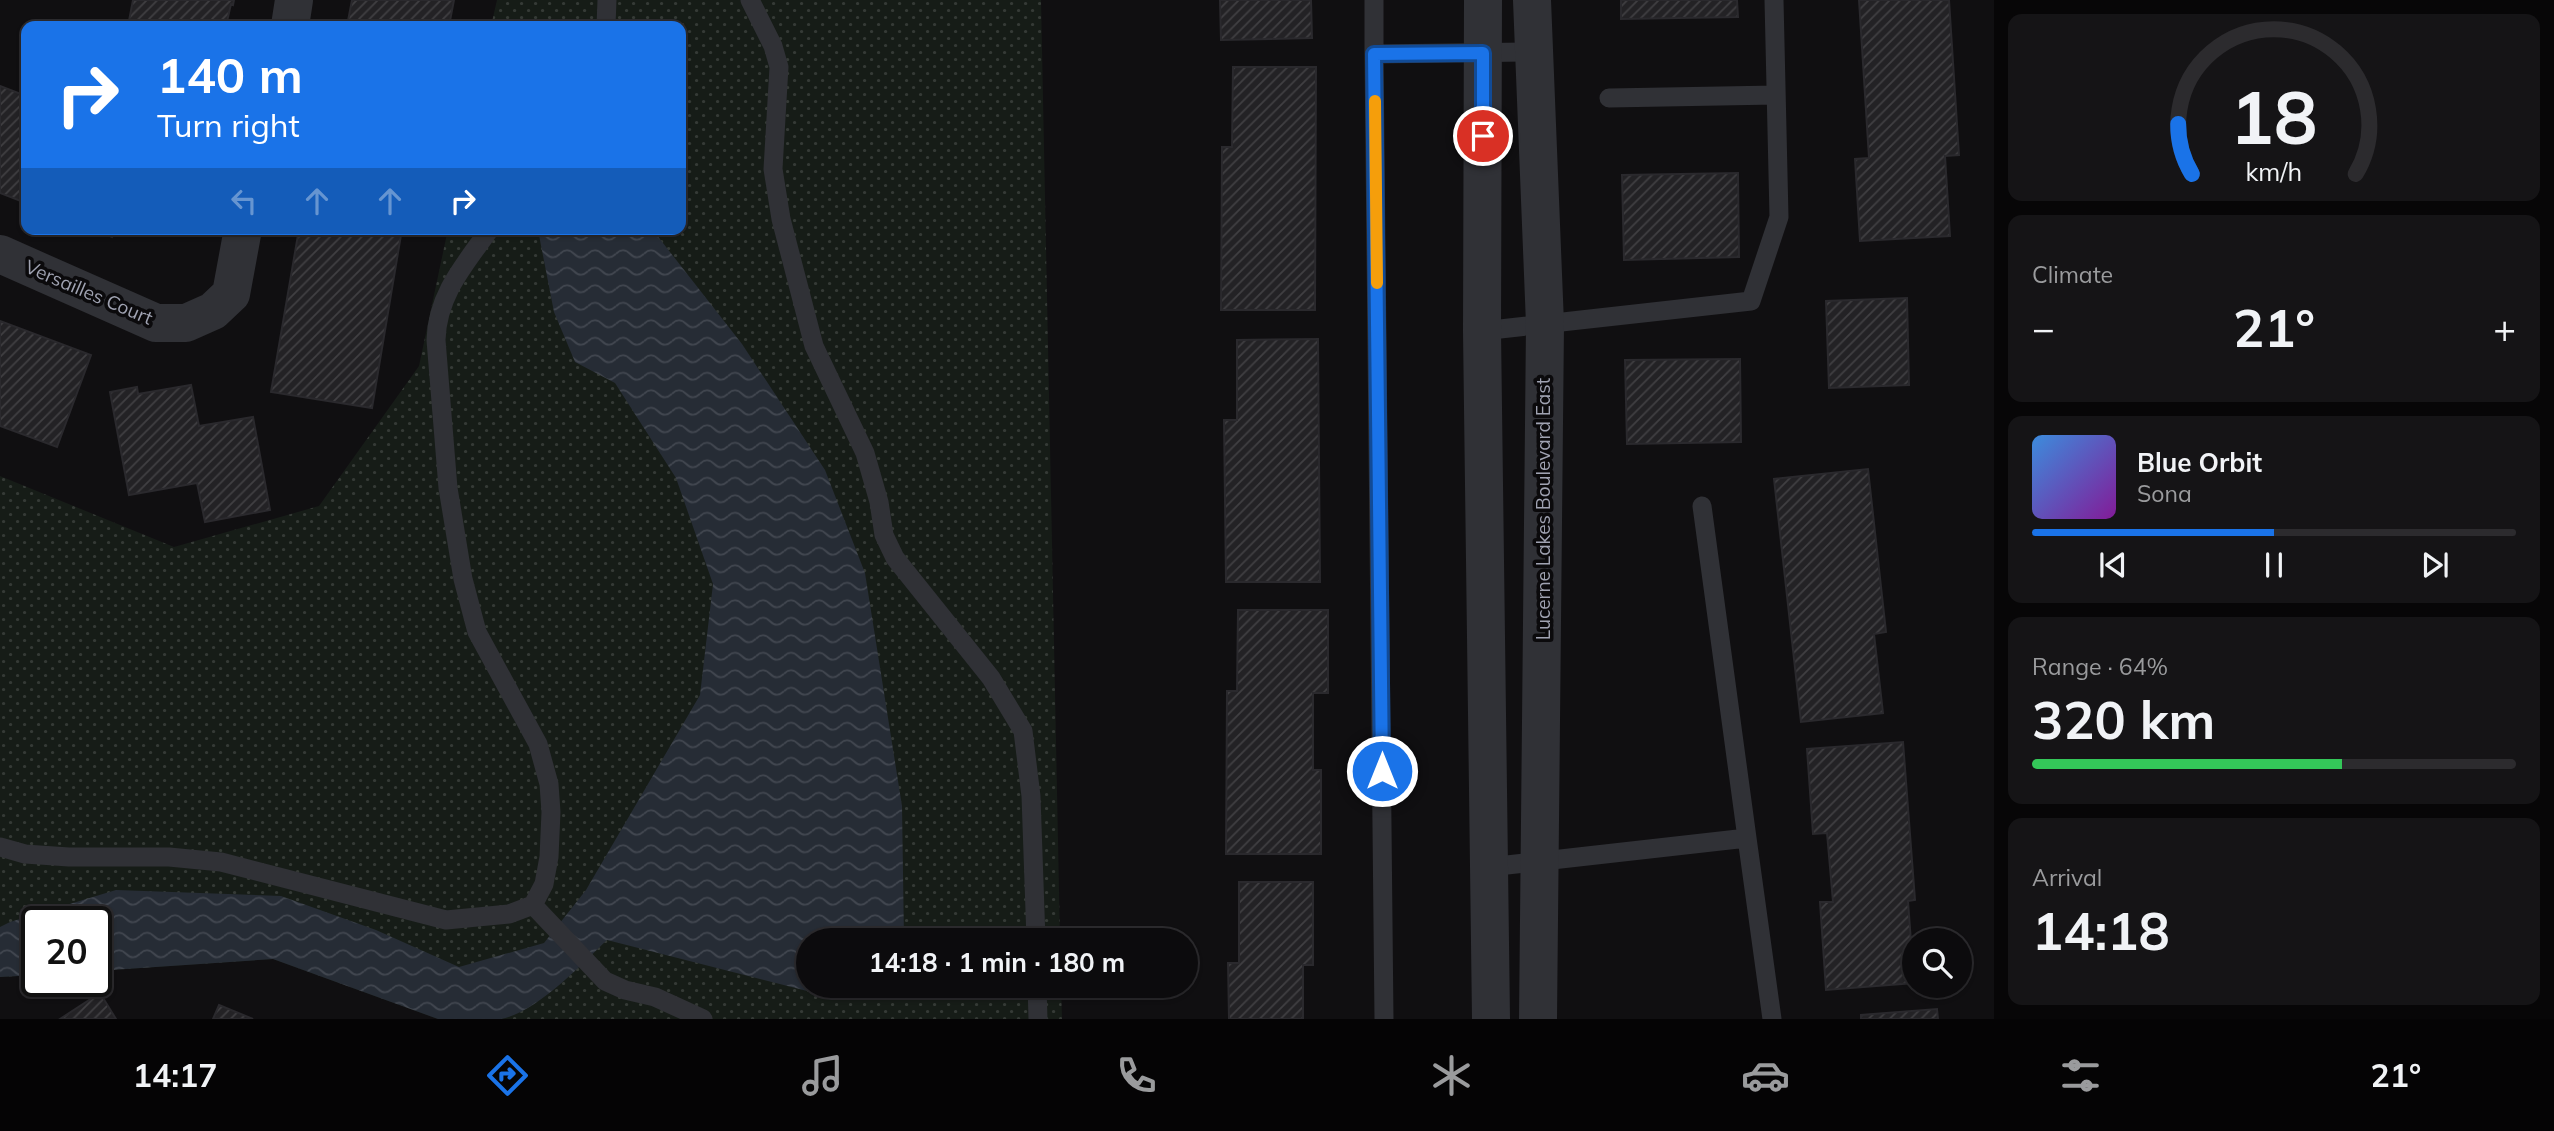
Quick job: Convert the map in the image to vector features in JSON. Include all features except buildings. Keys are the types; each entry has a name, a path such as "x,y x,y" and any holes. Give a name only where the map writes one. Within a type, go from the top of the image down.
{"street":[{"path":"291,21 294,0"},
{"path":"1483,0 1482,331 1490,1019"},
{"name":"Lucerne Lakes Boulevard East","path":"1532,0 1545,324 1538,1019"},
{"name":"Versailles Court","path":"0,254 156,323 186,323 213,311 231,294 242,235"}],"lane":[{"path":"606,21 607,0"},
{"path":"750,0 773,46 779,67 773,169 784,232 814,346 864,453 879,502 884,535 895,558 991,678 1023,731 1031,796 1036,928"},
{"path":"1374,0 1384,1019"},
{"path":"1482,331 1751,300 1779,217 1774,0"},
{"path":"1374,54 1533,52"},
{"path":"1609,98 1776,95"},
{"path":"0,847 25,854 169,856 221,862 446,920 509,914 533,905 544,884 549,856 549,784 538,744 477,632 463,579 448,488 436,340 441,305 452,283 486,235"},
{"path":"1702,506 1772,1019"},
{"path":"1489,867 1747,838"},
{"path":"533,905 605,981 655,997 702,1019"},
{"path":"1037,998 1038,1019"}],"shaded area":[{"path":"497,0 1041,0 1060,928 796,928 796,998 1061,998 1062,1019 438,1019 273,959 112,970 112,906 21,906 21,976 0,977 0,476 174,547 319,506 419,366 447,235 686,235 686,21 492,21"}],"water":[{"path":"539,235 657,235 742,344 825,470 865,573 902,806 904,928 796,928 796,988 607,940 544,998 515,1015 501,1019 438,1019 273,959 112,970 112,906 63,906 116,890 281,896 376,930 459,967 544,943 586,890 700,695 713,584 676,478 615,383 575,362 554,312"},
{"path":"21,919 21,976 0,977 0,927"}],"slow traffic":[{"path":"1375,101 1377,283"}],"route":[{"path":"1382,771 1374,54 1483,53 1483,136"}]}
